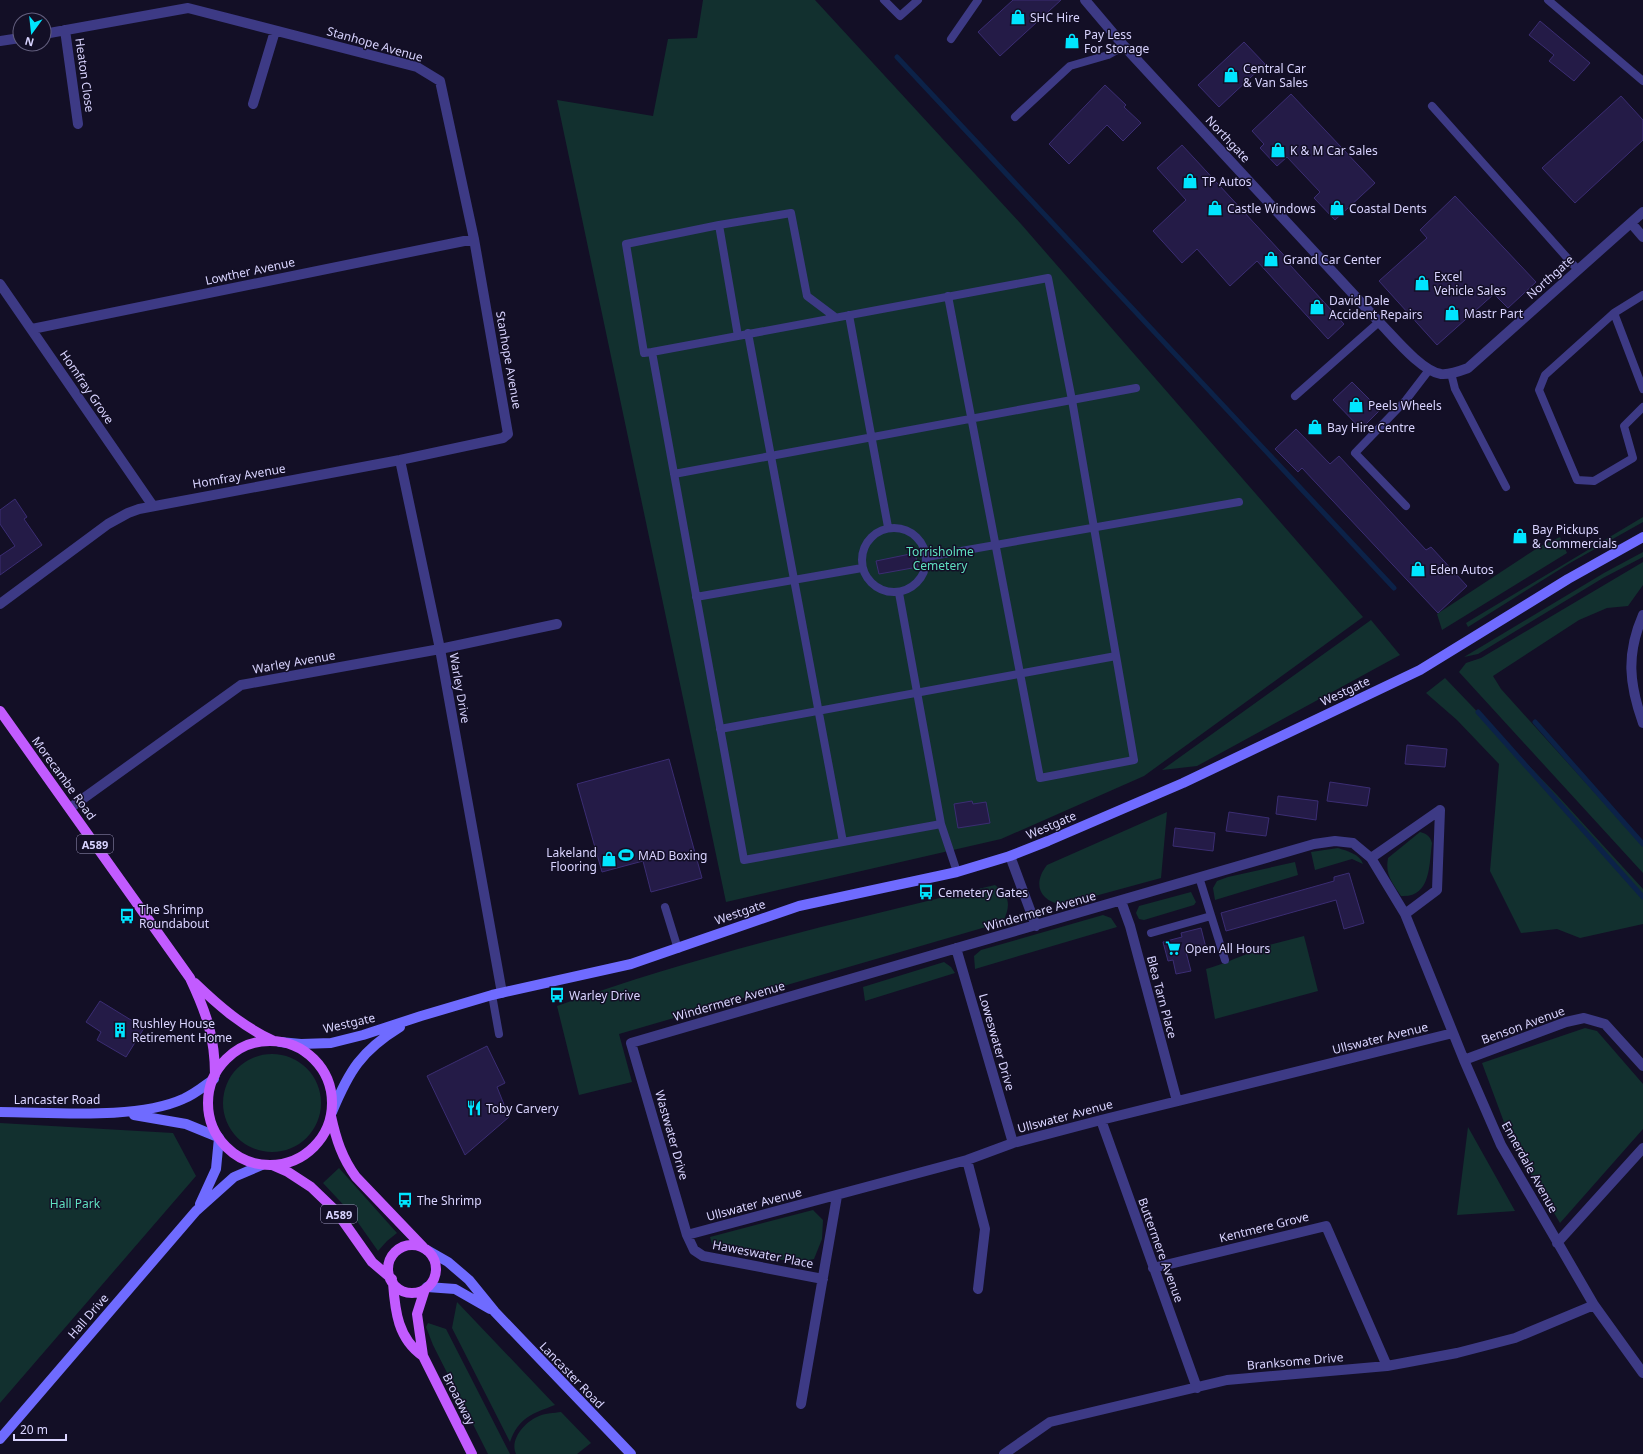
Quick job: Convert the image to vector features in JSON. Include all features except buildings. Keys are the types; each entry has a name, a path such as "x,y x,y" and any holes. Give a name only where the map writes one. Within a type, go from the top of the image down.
{"main road":[{"name":"Morecambe Road","path":"0,711 190,978 205,1008 211,1026 214,1044 214,1077"},
{"name":"Morecambe Road","path":"190,978 229,1014 260,1034 278,1042"},
{"name":"A589","path":"267,1165 288,1163 315,1147 326,1132 332,1114 332,1096 327,1078 316,1061 301,1049 278,1042 258,1042 242,1048 228,1058 214,1077 209,1094 211,1121 219,1137 227,1147 243,1159 288,1172 311,1187 336,1211 372,1262 392,1281 401,1289 409,1292 418,1292 426,1288 435,1277 436,1265 431,1254 425,1248 417,1245 405,1246 395,1252 389,1268 392,1281"},
{"name":"Lancaster Road","path":"332,1114 335,1134 347,1164 356,1177 425,1248"},
{"name":"Broadway","path":"392,1281 396,1313 400,1325 413,1349 423,1356"},
{"name":"Broadway","path":"426,1288 417,1314 423,1356 472,1454"}],"street":[{"name":"Northgate","path":"1086,0 1124,46 1379,322 1410,354 1429,370 1440,374 1451,373 1468,368 1643,212"},
{"name":"Stanhope Avenue","path":"52,32 188,8 417,67 440,81 474,239 508,434"},
{"name":"Heaton Close","path":"65,30 78,124"},
{"path":"253,104 275,31"},
{"path":"0,41 12,39"},
{"path":"1630,223 1643,237"},
{"name":"Lowther Avenue","path":"32,329 474,239"},
{"name":"Homfray Grove","path":"0,284 152,506"},
{"name":"Homfray Avenue","path":"0,604 108,524 128,513 152,506 400,460 503,438 508,434"},
{"name":"Warley Drive","path":"400,460 440,649 497,994"},
{"name":"Westgate","path":"278,1042 301,1044 331,1043 363,1035 497,994 631,964 799,906 957,872 1010,856 1183,783 1420,670 1568,579 1643,537"},
{"path":"1643,615 1636,634 1630,665 1635,700 1643,723"},
{"name":"Warley Avenue","path":"70,808 242,685 440,649 557,624"},
{"path":"1371,858 1440,810 1437,890 1405,914"},
{"name":"Windermere Avenue","path":"631,1043 1314,844 1335,841 1353,843 1371,858"},
{"path":"1010,856 1036,926"},
{"name":"Ennerdale Avenue","path":"1371,858 1405,914 1464,1060 1501,1145 1594,1305 1641,1367"},
{"name":"Blea Tarn Place","path":"1121,901 1130,926 1177,1101"},
{"name":"Loweswater Drive","path":"956,948 1013,1143"},
{"name":"Westgate","path":"332,1114 343,1085 359,1061 385,1036 421,1016"},
{"name":"Benson Avenue","path":"1464,1060 1566,1022 1584,1018 1605,1024 1643,1066"},
{"name":"Ullswater Avenue","path":"687,1235 967,1160 1013,1143 1453,1033"},
{"name":"Wastwater Drive","path":"631,1043 687,1235"},
{"name":"Lancaster Road","path":"0,1112 114,1113 141,1110 175,1102 200,1090 214,1077"},
{"name":"Lancaster Road","path":"114,1113 168,1120 219,1137"},
{"name":"Buttermere Avenue","path":"1101,1120 1197,1388"},
{"name":"Hall Drive","path":"196,1211 216,1168 219,1137"},
{"path":"1558,1243 1643,1148"},
{"path":"967,1160 986,1229 978,1289"},
{"name":"Hall Drive","path":"0,1439 196,1211 234,1177 267,1165"},
{"name":"Haweswater Place","path":"801,1404 837,1196"},
{"name":"Kentmere Grove","path":"1153,1268 1326,1226 1387,1366"},
{"name":"Haweswater Place","path":"687,1235 694,1250 703,1256 823,1279"},
{"name":"Lancaster Road","path":"425,1248 462,1273 495,1312 631,1454"},
{"name":"Lancaster Road","path":"426,1288 455,1289 495,1312"},
{"name":"Branksome Drive","path":"1004,1454 1050,1422 1227,1380 1387,1366 1457,1353 1515,1338 1594,1305"}],"lane":[{"path":"884,0 900,16 918,0"},
{"path":"950,39 978,0"},
{"path":"1548,0 1643,81"},
{"path":"1015,117 1070,66 1108,55 1124,46"},
{"path":"1432,106 1578,270"},
{"path":"835,317 807,296 791,213 719,225 626,244 644,353 948,296 1048,278 1072,400 1134,760 1040,778 948,296"},
{"path":"719,225 738,336"},
{"path":"1643,294 1614,313 1545,375 1539,390 1577,480 1594,481 1633,458 1624,426 1643,407"},
{"path":"1614,313 1643,389"},
{"path":"849,315 888,528"},
{"path":"1295,396 1379,322"},
{"path":"748,334 843,842"},
{"path":"652,352 744,860 941,824"},
{"path":"1406,506 1355,453 1406,400 1429,370"},
{"path":"1451,373 1455,389 1506,487"},
{"path":"674,474 1136,388"},
{"path":"927,557 1239,502"},
{"path":"888,528 906,529 921,540 927,557 925,572 914,587 899,593 880,590 867,579 862,568 863,549 872,536 888,528"},
{"path":"696,597 862,568"},
{"path":"899,593 941,824 957,872"},
{"path":"720,729 1116,656"},
{"path":"1199,878 1225,960"},
{"path":"665,907 678,949"},
{"path":"1150,933 1211,916"},
{"path":"497,994 499,1034"}],"green space":[{"name":"Torrisholme Cemetery","path":"703,0 815,0 1021,224 1363,617 1144,776 1001,839 726,902 557,100 653,116 668,39 697,38"},
{"path":"1643,517 1643,522 1570,563 1468,627 1466,623"},
{"path":"1560,537 1567,553 1442,630 1437,614 1539,547"},
{"path":"1643,552 1643,557 1603,578 1478,654 1464,657 1604,573"},
{"path":"1643,562 1643,585 1628,606 1607,608 1579,620 1493,676 1501,689 1643,846 1643,873 1459,672 1466,663 1481,658"},
{"path":"1371,620 1400,655 1197,766 1162,770"},
{"path":"1445,678 1557,795 1643,889 1643,924 1580,938 1557,929 1521,933 1490,871 1499,764 1457,720 1426,693"},
{"path":"1167,812 1161,878 1062,905 1054,903 1043,895 1039,884 1040,878 1047,865"},
{"path":"1420,832 1428,836 1432,843 1427,878 1418,892 1411,895 1401,896 1388,874 1388,858"},
{"path":"1338,848 1356,855 1363,864 1352,859 1315,870 1311,852"},
{"path":"1295,862 1298,875 1215,900 1213,888 1217,881 1228,877"},
{"path":"995,885 1004,893 1008,901 1003,922 619,1034 632,1082 579,1095 557,1006 665,970 774,939"},
{"path":"1191,892 1196,902 1194,905 1144,920 1139,919 1136,913 1139,906"},
{"path":"1103,915 1111,918 1117,927 975,969 974,956 981,950"},
{"path":"1304,936 1318,991 1215,1019 1206,969 1253,952 1253,949"},
{"path":"944,962 951,967 955,973 865,1001 863,987"},
{"path":"1585,1028 1597,1031 1643,1084 1643,1129 1560,1223 1511,1141 1482,1063"},
{"path":"272,1054 291,1058 306,1069 317,1084 321,1103 317,1122 306,1137 291,1148 272,1152 253,1148 238,1137 227,1122 223,1103 227,1084 238,1069 253,1058"},
{"name":"Hall Park","path":"0,1123 173,1133 196,1176 0,1403"},
{"path":"1468,1127 1515,1211 1457,1215"},
{"path":"339,1168 397,1233 378,1251 352,1214 323,1183"},
{"path":"813,1210 823,1220 822,1239 814,1259 797,1263 712,1244 710,1237"},
{"path":"457,1302 555,1405 533,1414 522,1422 510,1442 452,1328"},
{"path":"428,1323 446,1329 510,1454 488,1454 433,1345 426,1327"},
{"path":"561,1412 591,1443 577,1454 516,1454 514,1448 515,1442 524,1426 539,1416"}],"waterway":[{"path":"897,57 1394,588"},
{"path":"1478,712 1643,897"},
{"path":"1535,722 1643,844"}],"place":[{"name":"SHC Hire","path":"1018,17"},
{"name":"Pay Less For Storage","path":"1072,41"},
{"name":"Central Car & Van Sales","path":"1231,75"},
{"name":"K & M Car Sales","path":"1278,150"},
{"name":"TP Autos","path":"1190,181"},
{"name":"Castle Windows","path":"1215,208"},
{"name":"Coastal Dents","path":"1337,208"},
{"name":"Grand Car Center","path":"1271,259"},
{"name":"Excel Vehicle Sales","path":"1422,283"},
{"name":"David Dale Accident Repairs","path":"1317,307"},
{"name":"Mastr Part","path":"1452,313"},
{"name":"Peels Wheels","path":"1356,405"},
{"name":"Bay Hire Centre","path":"1315,427"},
{"name":"Bay Pickups & Commercials","path":"1520,536"},
{"name":"Eden Autos","path":"1418,569"},
{"name":"MAD Boxing","path":"626,855"},
{"name":"Lakeland Flooring","path":"609,859"},
{"name":"Cemetery Gates","path":"926,892"},
{"name":"The Shrimp Roundabout","path":"127,916"},
{"name":"Open All Hours","path":"1173,948"},
{"name":"Warley Drive","path":"557,995"},
{"name":"Rushley House Retirement Home","path":"120,1030"},
{"name":"Toby Carvery","path":"474,1108"},
{"name":"The Shrimp","path":"405,1200"}]}
